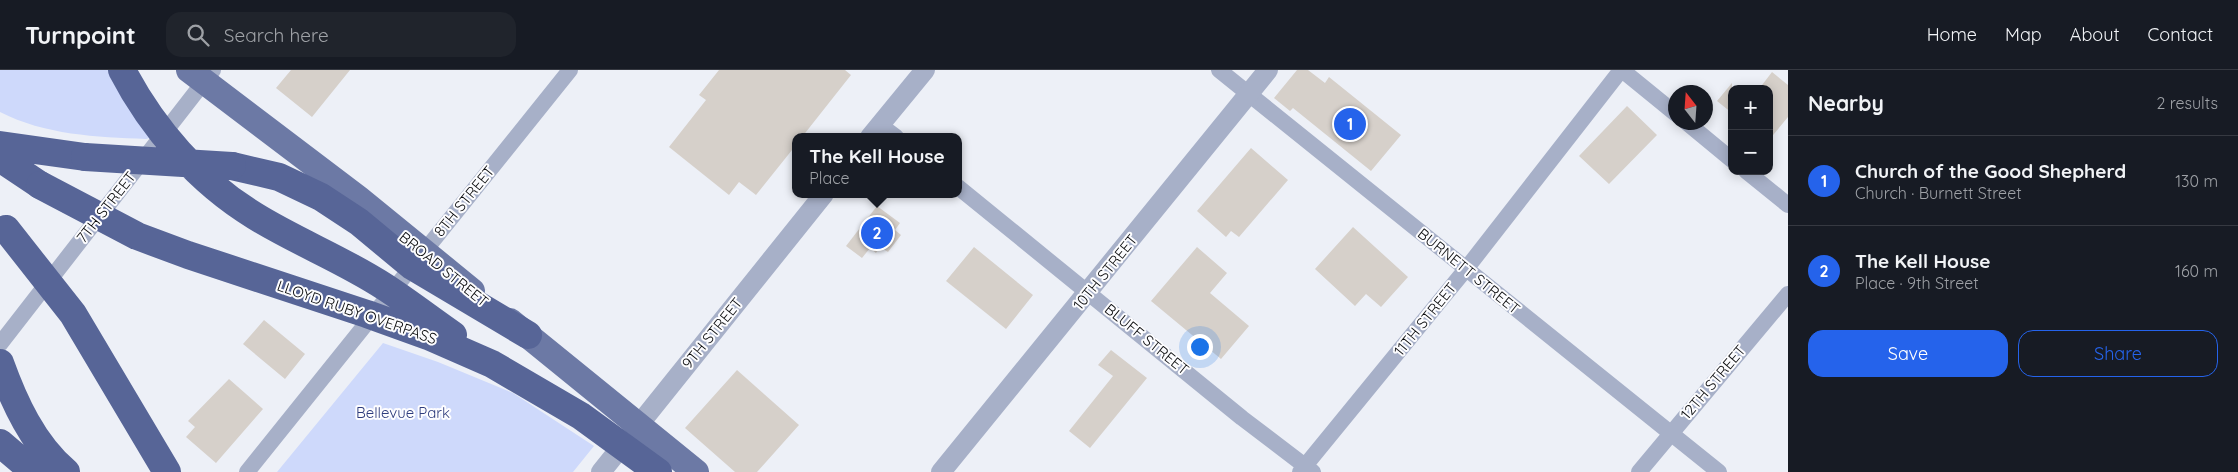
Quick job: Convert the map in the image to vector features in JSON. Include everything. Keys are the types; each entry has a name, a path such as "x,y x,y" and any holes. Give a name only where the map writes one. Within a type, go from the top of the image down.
{"highway":[{"path":"122,70 150,116 173,146 219,191 254,216 385,286 492,364"},
{"path":"0,145 85,157 232,166 279,177 320,197 417,259 528,335"},
{"name":"LLOYD RUBY OVERPASS","path":"0,158 40,185 137,236 188,256 367,314 428,336 492,364 581,416 658,472"},
{"path":"3,226 73,314 167,472"},
{"path":"0,363 18,408 42,446 66,472"},
{"path":"0,443 34,472"}],"main road":[{"name":"BROAD STREET","path":"202,74 358,198 417,259"},
{"path":"528,335 696,472"},
{"path":"0,457 18,472"}],"street":[{"name":"8TH STREET","path":"247,472 570,70"},
{"path":"875,131 925,70"},
{"name":"BURNETT STREET","path":"1219,70 1719,472"},
{"name":"10TH STREET","path":"941,472 1268,70"},
{"path":"1621,70 1668,108"},
{"name":"11TH STREET","path":"1307,470 1621,70"},
{"name":"7TH STREET","path":"0,344 202,74"},
{"path":"1696,130 1728,157"},
{"path":"1751,175 1788,205"},
{"name":"BLUFF STREET","path":"962,190 1307,470"},
{"name":"9TH STREET","path":"601,472 821,198"},
{"name":"12TH STREET","path":"1639,472 1788,294"}],"green space":[{"path":"0,70 116,70 154,137 146,139 90,136 53,130 17,120 0,112"},
{"name":"Bellevue Park","path":"383,343 438,362 513,393 594,446 573,472 277,472"}],"building":[{"path":"291,70 350,70 312,117 276,88"},
{"path":"719,70 845,70 851,75 805,133 792,133 792,150 756,195 739,182 729,195 669,147 706,100 699,95"},
{"path":"1297,70 1308,70 1325,83 1329,77 1401,135 1371,171 1293,108 1290,111 1274,98"},
{"path":"1772,72 1788,85 1788,117 1773,135 1773,85 1762,85"},
{"path":"1728,88 1728,110 1717,101"},
{"path":"1627,106 1657,135 1609,184 1579,156"},
{"path":"1251,148 1288,180 1239,237 1231,231 1226,237 1197,211"},
{"path":"877,206 900,223 895,230 901,235 888,252 880,247 876,253 870,248 862,258 846,246"},
{"path":"1353,227 1408,277 1381,307 1366,294 1355,306 1315,269"},
{"path":"974,247 1033,295 1006,329 946,281"},
{"path":"1197,247 1227,273 1210,293 1249,326 1221,359 1151,301"},
{"path":"264,320 305,354 285,379 243,344"},
{"path":"1111,350 1147,378 1090,448 1069,431 1113,376 1098,365"},
{"path":"737,370 799,425 757,472 735,472 685,428"},
{"path":"229,379 263,409 216,463 186,437 195,427 188,421"}],"place":[{"name":"Church of the Good Shepherd","path":"1350,124"},
{"name":"The Kell House","path":"877,233"}]}
